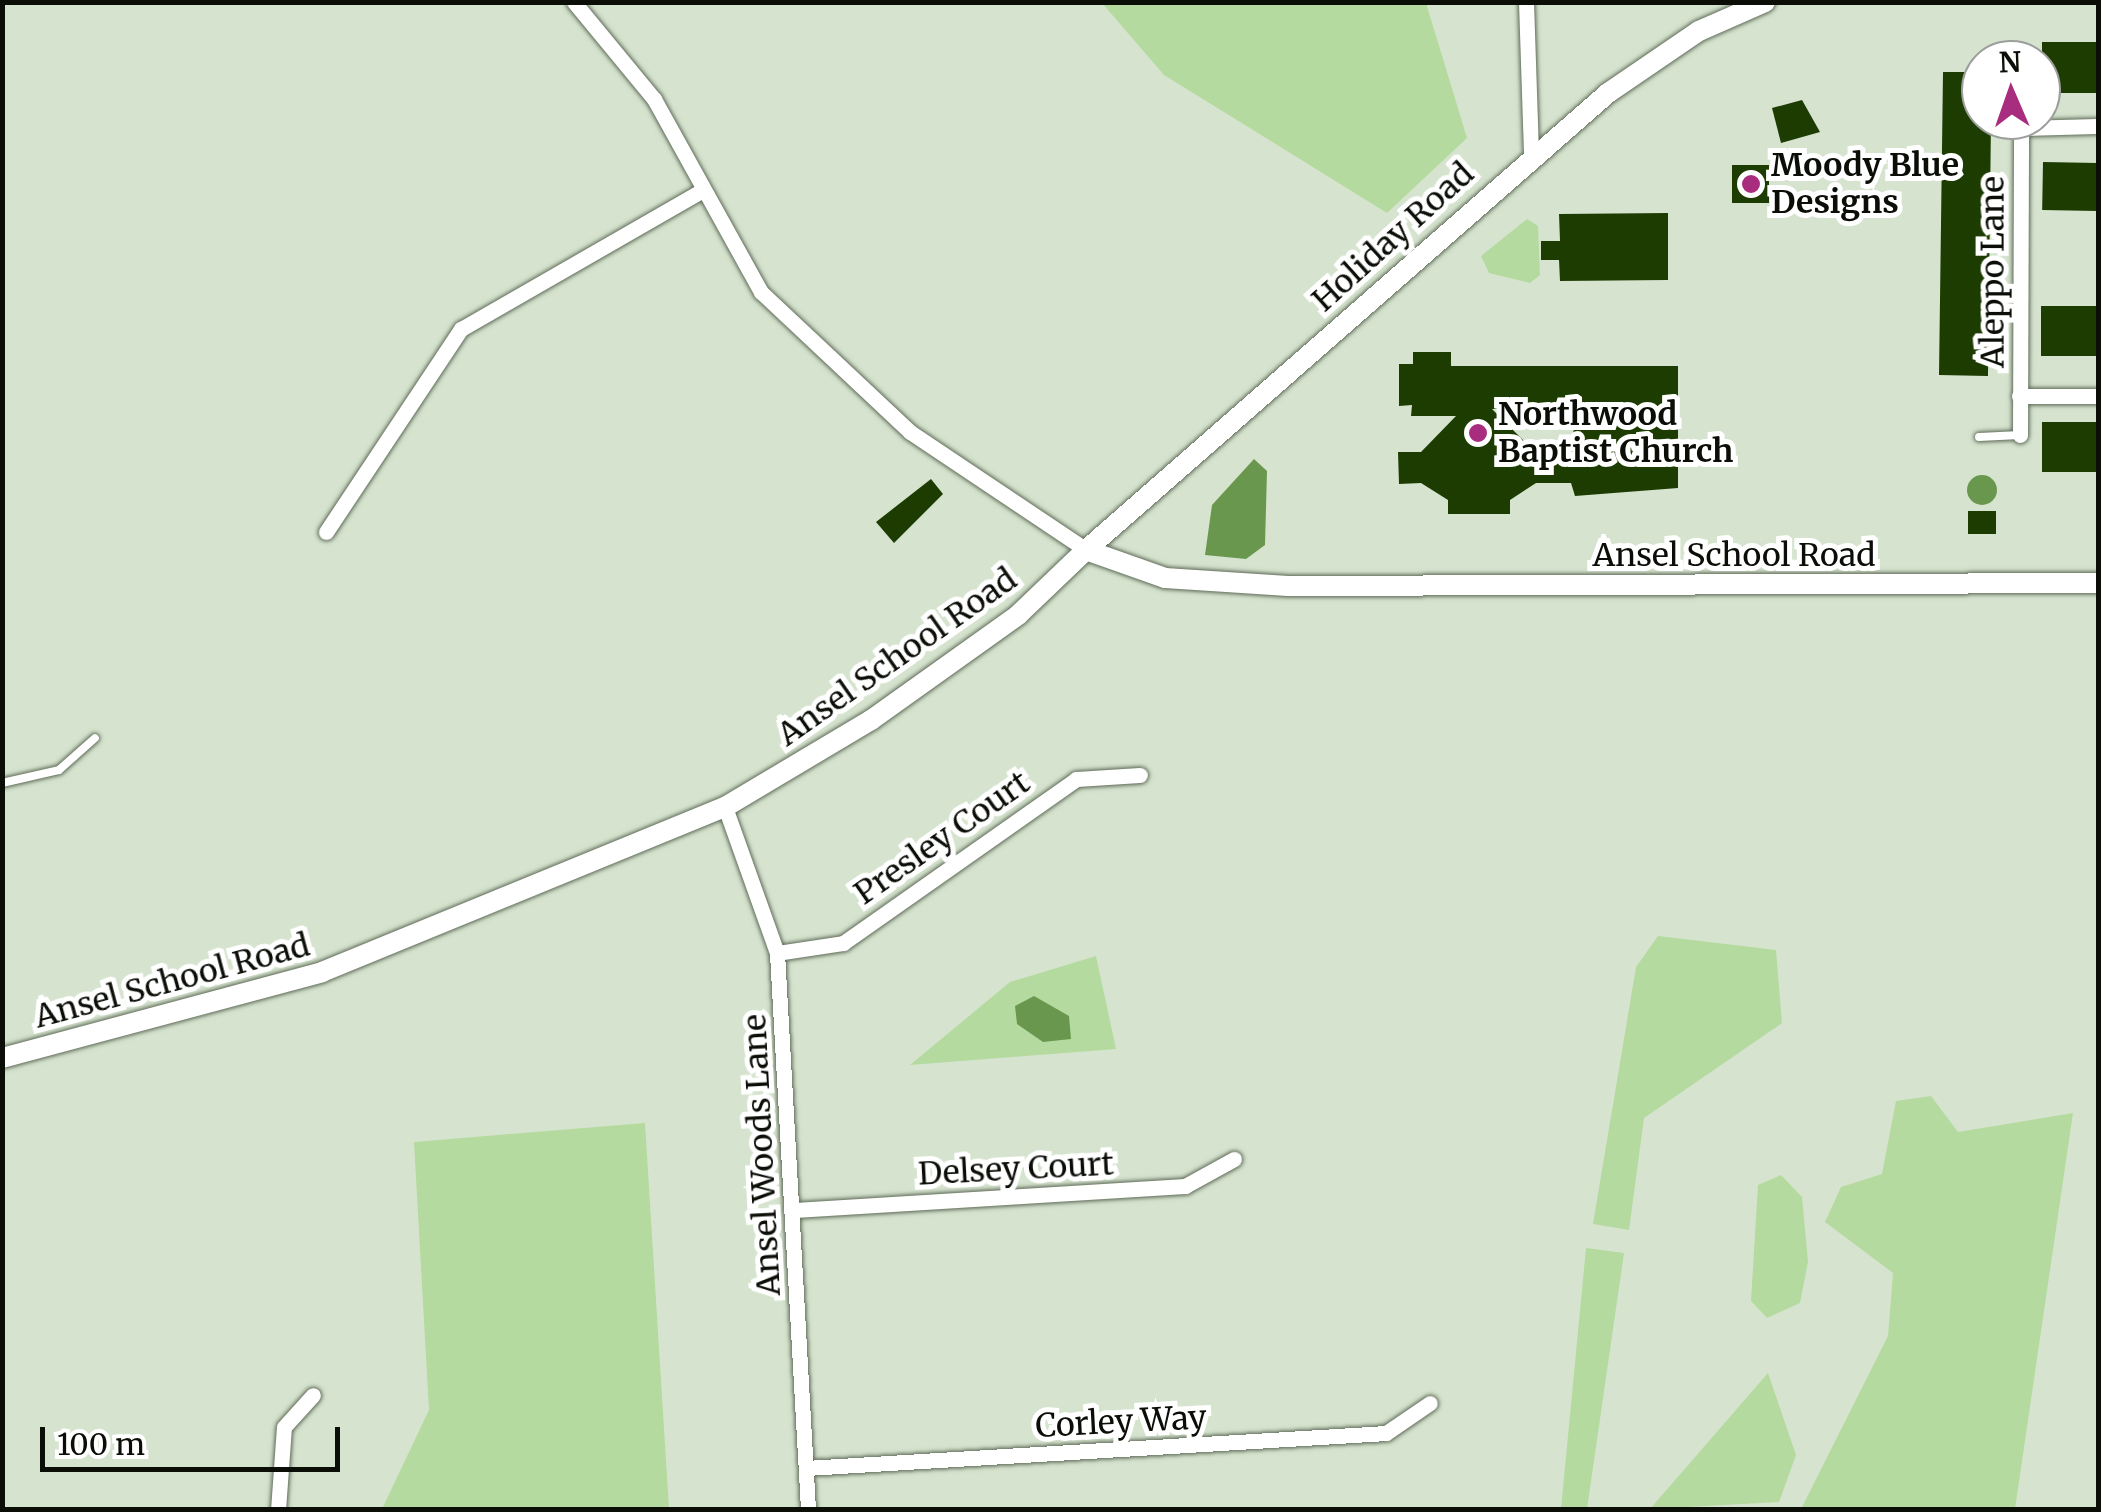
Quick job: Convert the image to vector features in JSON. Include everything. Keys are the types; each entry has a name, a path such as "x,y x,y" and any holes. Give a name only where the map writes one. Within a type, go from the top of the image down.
{"street":[{"path":"574,2 654,100 699,192 761,292 847,378 1086,550"},
{"path":"1526,2 1531,155"},
{"name":"Holiday Road","path":"1086,550 1531,155 1648,64 1764,2"},
{"name":"Aleppo Lane","path":"2020,434 2021,128 2098,126"},
{"path":"326,532 461,330 699,192"},
{"path":"2020,396 2098,396"},
{"name":"Ansel School Road","path":"2,1058 322,972 725,807 886,709 1018,615 1086,550 1165,578 1288,586 2098,583"},
{"name":"Presley Court","path":"777,953 843,943 1076,779 1140,775"},
{"name":"Ansel Woods Lane","path":"725,807 777,953 808,1510"},
{"name":"Delsey Court","path":"794,1210 1185,1186 1234,1158"},
{"path":"278,1510 284,1426 313,1396"},
{"name":"Corley Way","path":"806,1468 1386,1433 1430,1402"}],"lane":[{"path":"1980,437 2020,434"},
{"path":"2,783 59,770 95,738"}],"shaded area":[{"path":"1102,3 1426,3 1467,138 1387,213 1164,75"},
{"path":"1527,219 1538,226 1540,275 1530,283 1489,273 1481,256"},
{"path":"1254,459 1267,471 1265,545 1246,559 1205,555 1212,505"},
{"path":"1982,475 1992,480 1997,490 1992,500 1982,505 1972,500 1967,490 1972,480"},
{"path":"1658,936 1776,950 1782,1023 1644,1118 1629,1230 1593,1224 1636,967"},
{"path":"1096,956 1116,1049 910,1065 1010,982"},
{"path":"1034,996 1069,1016 1071,1039 1043,1042 1017,1024 1015,1006"},
{"path":"1931,1096 1958,1132 2073,1113 2015,1509 1801,1509 1888,1336 1893,1273 1825,1222 1841,1187 1882,1174 1896,1101"},
{"path":"645,1123 669,1509 382,1509 429,1410 414,1142"},
{"path":"1781,1175 1802,1197 1808,1262 1800,1303 1767,1318 1751,1301 1758,1185"},
{"path":"1586,1248 1624,1253 1587,1509 1561,1509"},
{"path":"1768,1373 1796,1455 1779,1502 1650,1509"}],"building":[{"path":"2061,42 2098,42 2098,93 2061,93"},
{"path":"1943,72 1961,72 1961,140 1991,140 1988,376 1939,375"},
{"path":"1802,100 1820,132 1781,143 1772,108"},
{"path":"2043,162 2098,163 2097,211 2042,210"},
{"name":"Moody Blue Designs","path":"1732,165 1769,165 1769,203 1732,203"},
{"path":"1668,213 1668,280 1560,281 1559,260 1541,260 1541,241 1560,241 1559,214"},
{"path":"2041,306 2098,306 2098,356 2041,356"},
{"name":"Northwood Baptist Church","path":"1413,352 1451,352 1451,366 1678,366 1678,488 1575,496 1571,483 1536,483 1510,500 1510,514 1448,514 1448,500 1421,483 1399,484 1398,452 1421,452 1456,416 1411,416 1412,405 1399,406 1399,364 1413,364","holes":["1580,408 1571,440 1536,453 1492,409"]},
{"path":"2042,422 2098,422 2098,472 2042,472"},
{"path":"931,479 943,494 894,543 876,522"},
{"path":"1968,511 1996,511 1996,534 1968,534"}],"place":[{"name":"Moody Blue Designs","path":"1751,184"},
{"name":"Northwood Baptist Church","path":"1478,433"}]}
